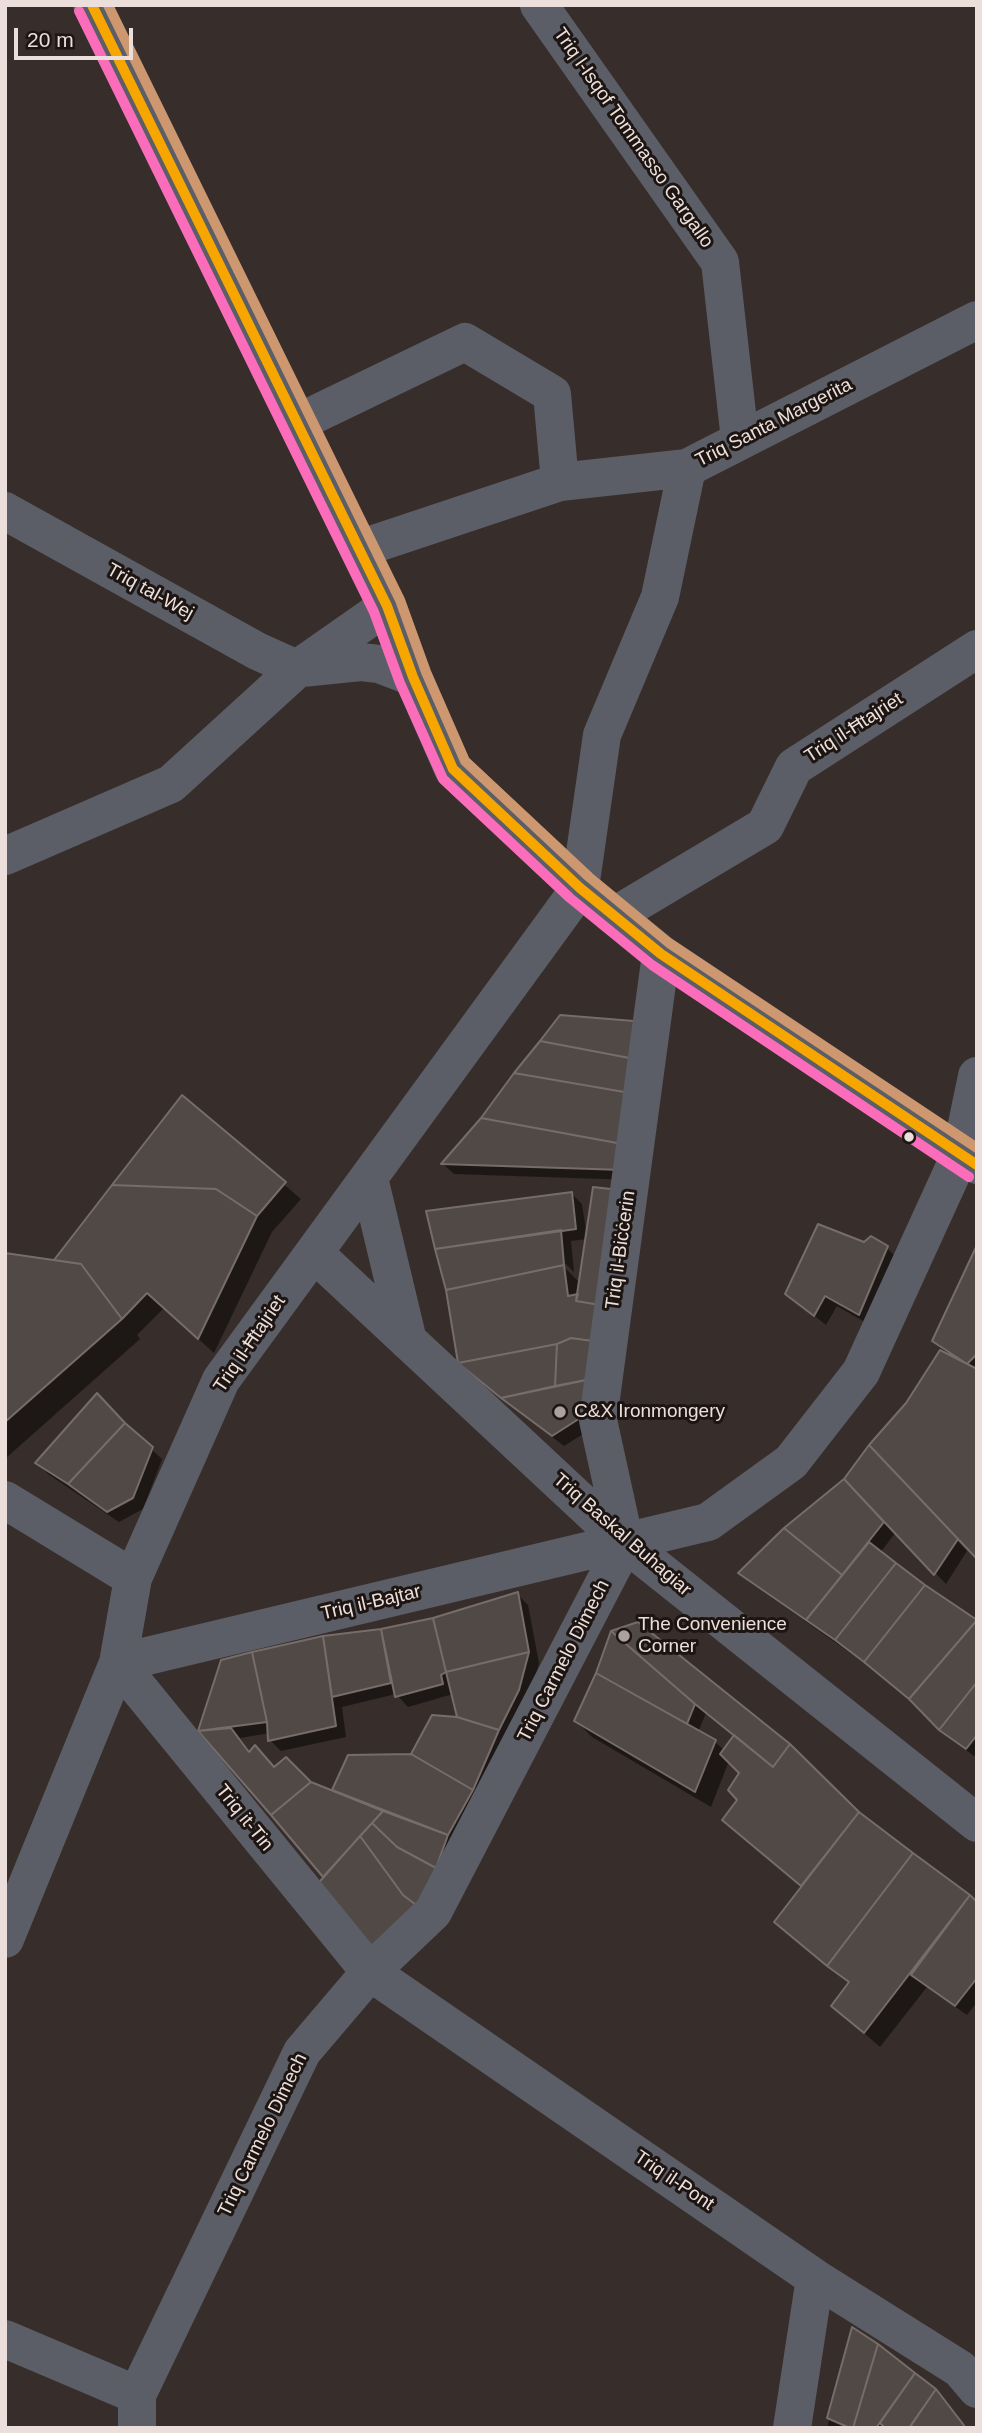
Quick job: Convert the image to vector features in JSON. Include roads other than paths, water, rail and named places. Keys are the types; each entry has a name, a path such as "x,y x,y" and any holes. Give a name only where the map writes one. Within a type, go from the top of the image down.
{"street":[{"path":"92,5 387,606 413,677 453,769 580,888 660,954 969,1159"},
{"name":"Triq l-Isqof Tommasso Gargallo","path":"538,5 720,262 740,440"},
{"name":"Triq Santa Margerita","path":"359,549 560,482 687,468 977,320"},
{"path":"297,423 465,342 552,394 560,482"},
{"path":"580,888 602,735 660,597 687,468"},
{"name":"Triq tal-Wej","path":"5,511 257,651 297,669"},
{"path":"5,856 171,784 297,669 387,606"},
{"name":"Triq il-Ħtajriet","path":"614,916 765,826 794,766 977,649"},
{"path":"297,669 361,662 379,664 413,677"},
{"name":"Triq il-Ħtajriet","path":"5,1939 118,1663 133,1578 221,1380 580,888"},
{"name":"Triq il-Biċċerin","path":"625,1543 598,1420 660,954"},
{"name":"Triq il-Bajtar","path":"118,1663 708,1522 791,1462 861,1372 969,1159 977,1076"},
{"path":"369,1178 408,1341"},
{"name":"Triq Baskal Buhagiar","path":"314,1253 625,1543 977,1823"},
{"path":"5,1500 133,1578"},
{"name":"Triq Carmelo Dimech","path":"137,2412 302,2052 370,1972 433,1912 625,1543"},
{"name":"Triq it-Tin","path":"118,1663 370,1972"},
{"name":"Triq il-Pont","path":"370,1972 815,2278 960,2369 977,2389"},
{"path":"792,2428 815,2278"},
{"path":"5,2339 137,2412"}],"place":[{"name":"C&X Ironmongery","path":"560,1412"},
{"name":"The Convenience Corner","path":"624,1636"}]}
